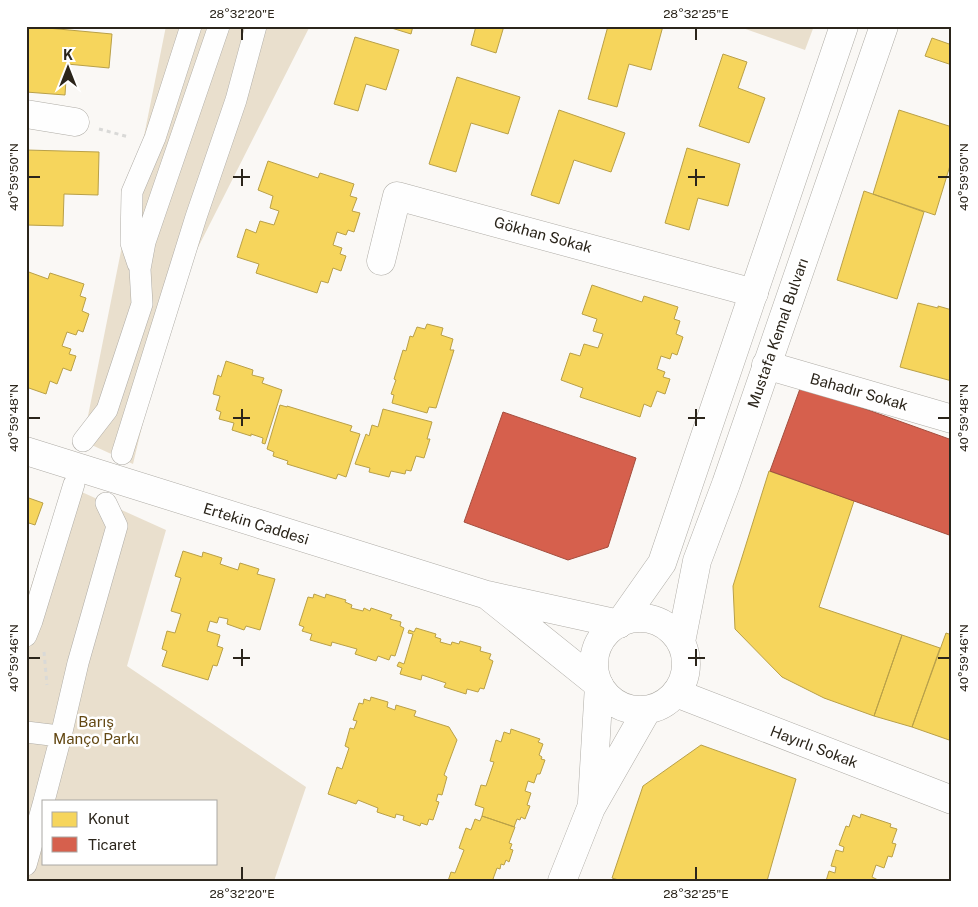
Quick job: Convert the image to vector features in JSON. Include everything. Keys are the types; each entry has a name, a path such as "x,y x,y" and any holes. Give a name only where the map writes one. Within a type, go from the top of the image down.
{"main road":[{"path":"619,624 662,564 844,26"},
{"name":"Mustafa Kemal Bulvarı","path":"681,642 697,561 726,484 884,26"},
{"path":"26,114 75,122"},
{"name":"Gökhan Sokak","path":"380,261 397,196 754,293"},
{"name":"Bahadır Sokak","path":"766,365 952,418"},
{"name":"Ertekin Caddesi","path":"26,451 487,595 619,624"},
{"path":"487,595 599,685 608,697 619,705 633,710 647,710 668,701 676,693 683,682 686,668 686,655 681,642 672,631 660,623 647,618 632,618 607,632 599,644 594,657 594,672 599,685 591,808"},
{"name":"Hayırlı Sokak","path":"676,693 952,800"},
{"path":"562,881 591,808 647,710"}],"street":[{"path":"140,269 131,243 132,192 153,143 191,26"},
{"path":"83,441 107,410 142,304 140,269 145,242 219,26"},
{"path":"122,454 196,217 236,100 256,26"},
{"path":"34,642 74,484"},
{"path":"44,800 78,663 117,526 106,502"},
{"path":"26,732 51,736 60,740"},
{"path":"26,866 42,808"}],"path":[{"path":"75,122 153,143"},
{"path":"34,642 48,692"}],"green space":[{"path":"166,26 310,26 173,297 133,464 83,441"},
{"path":"737,26 814,26 805,50"},
{"name":"Barış Manço Parkı","path":"64,484 166,530 127,666 306,787 274,881 26,881 26,602"}],"building: Konut":[{"path":"26,26 112,34 109,68 67,64 65,95 26,92"},
{"path":"385,26 413,26 411,34"},
{"path":"476,26 504,26 496,53 471,45"},
{"path":"608,26 663,26 651,70 629,64 617,107 588,99"},
{"path":"355,37 399,50 386,90 366,84 358,111 334,104"},
{"path":"932,38 952,45 952,65 925,56"},
{"path":"723,54 747,62 738,88 765,98 749,143 699,126"},
{"path":"457,77 520,97 508,134 471,123 456,172 429,164"},
{"path":"559,110 625,133 611,172 574,160 559,204 531,195"},
{"path":"899,110 952,127 952,159 935,215 873,194"},
{"path":"687,148 740,164 728,206 698,198 689,230 665,223"},
{"path":"26,150 99,152 98,195 64,194 63,226 26,225"},
{"path":"268,161 318,178 320,173 354,184 350,196 357,198 352,211 360,213 354,232 348,230 346,235 337,232 333,245 342,248 340,254 346,256 341,271 333,268 328,283 321,281 317,293 256,273 259,264 237,257 246,229 256,233 260,221 274,225 279,211 270,208 273,196 258,190"},
{"path":"864,191 924,212 897,299 837,280"},
{"path":"26,271 48,279 50,273 84,284 80,296 86,298 82,311 89,314 83,332 78,330 76,335 67,332 62,346 71,349 69,354 76,356 71,371 63,368 57,384 50,381 46,394 26,387"},
{"path":"592,285 642,302 644,296 678,307 674,319 680,321 676,334 683,337 677,355 672,353 670,359 661,356 657,369 665,372 663,377 670,379 665,394 657,391 651,407 644,404 640,417 580,397 583,388 561,380 570,353 580,356 584,344 598,348 603,334 593,331 597,319 582,314"},
{"path":"918,303 952,310 952,381 900,367"},
{"path":"427,324 443,328 441,335 453,339 450,350 454,350 436,408 429,407 427,413 392,403 394,395 391,394 403,350 406,351 410,336 413,337 417,327 425,329"},
{"path":"226,361 253,370 252,375 264,378 262,383 282,390 265,444 262,443 263,438 232,430 234,423 219,419 221,412 216,410 220,396 213,394 218,375 221,377"},
{"path":"280,405 352,426 350,431 360,434 346,477 338,474 336,479 287,464 288,461 273,456 274,452 267,449"},
{"path":"383,409 432,422 427,439 430,439 424,458 416,456 411,471 406,470 405,474 391,471 389,477 369,472 370,468 355,464 366,434 369,436 372,425 378,427"},
{"path":"769,471 854,501 819,607 902,635 874,716 824,698 782,677 735,629 733,586"},
{"path":"26,497 43,503 35,525 29,523 26,531"},
{"path":"183,551 202,557 203,552 222,558 220,564 238,570 240,563 259,569 257,574 275,579 260,630 246,626 244,630 227,624 228,619 219,617 217,623 210,621 207,631 220,635 217,646 223,648 217,666 213,665 208,680 162,666 167,651 162,649 167,631 175,633 181,614 171,611 181,578 175,576"},
{"path":"314,594 325,598 326,594 346,600 345,602 352,605 351,608 363,611 364,608 370,611 371,608 392,615 390,619 401,622 400,626 404,628 395,656 391,655 389,660 378,656 376,661 355,654 357,649 332,642 331,646 310,640 312,634 302,631 304,627 299,625 308,597 313,598"},
{"path":"416,628 436,634 435,637 441,639 440,642 451,645 452,642 459,644 460,641 481,647 480,651 491,654 489,659 493,661 484,689 480,688 478,692 467,689 466,694 444,687 446,683 422,675 421,680 400,674 402,668 397,666 399,662 404,664 413,634 408,633 409,630 414,632"},
{"path":"946,633 952,635 952,741 912,727"},
{"path":"902,635 940,648 912,727 874,716"},
{"path":"371,697 388,702 387,707 395,710 396,705 416,711 414,716 449,727 457,740 444,775 447,777 442,795 438,794 436,801 439,802 433,820 429,819 427,825 421,823 420,826 403,820 404,816 396,814 395,818 377,812 378,808 358,800 356,804 328,794 337,767 342,769 349,748 345,746 350,728 354,729 357,721 353,720 359,703 363,704 364,699 370,701"},
{"path":"511,729 540,739 538,742 543,744 539,755 542,757 541,759 545,760 540,774 537,774 534,783 528,781 525,791 531,793 527,805 530,806 525,819 521,817 520,820 517,819 514,827 482,816 484,808 475,805 481,785 486,786 494,762 490,761 496,740 501,742 504,732 510,734"},
{"path":"701,745 796,779 767,881 622,881 612,878 643,786"},
{"path":"861,814 891,824 890,827 897,829 892,843 896,844 892,857 888,856 884,868 876,865 872,877 880,881 826,881 829,871 835,873 836,867 831,866 836,850 843,852 844,847 839,845 846,826 849,827 853,815 860,818"},
{"path":"482,816 515,827 509,843 512,844 510,849 513,850 509,862 506,860 504,865 501,864 500,869 497,868 493,879 497,881 448,881 451,872 455,873 464,850 459,848 466,828 471,830 475,819 480,821"}],"building: Ticaret":[{"path":"801,386 952,440 952,536 770,471"},
{"path":"503,412 636,458 608,547 568,560 464,522"}]}
